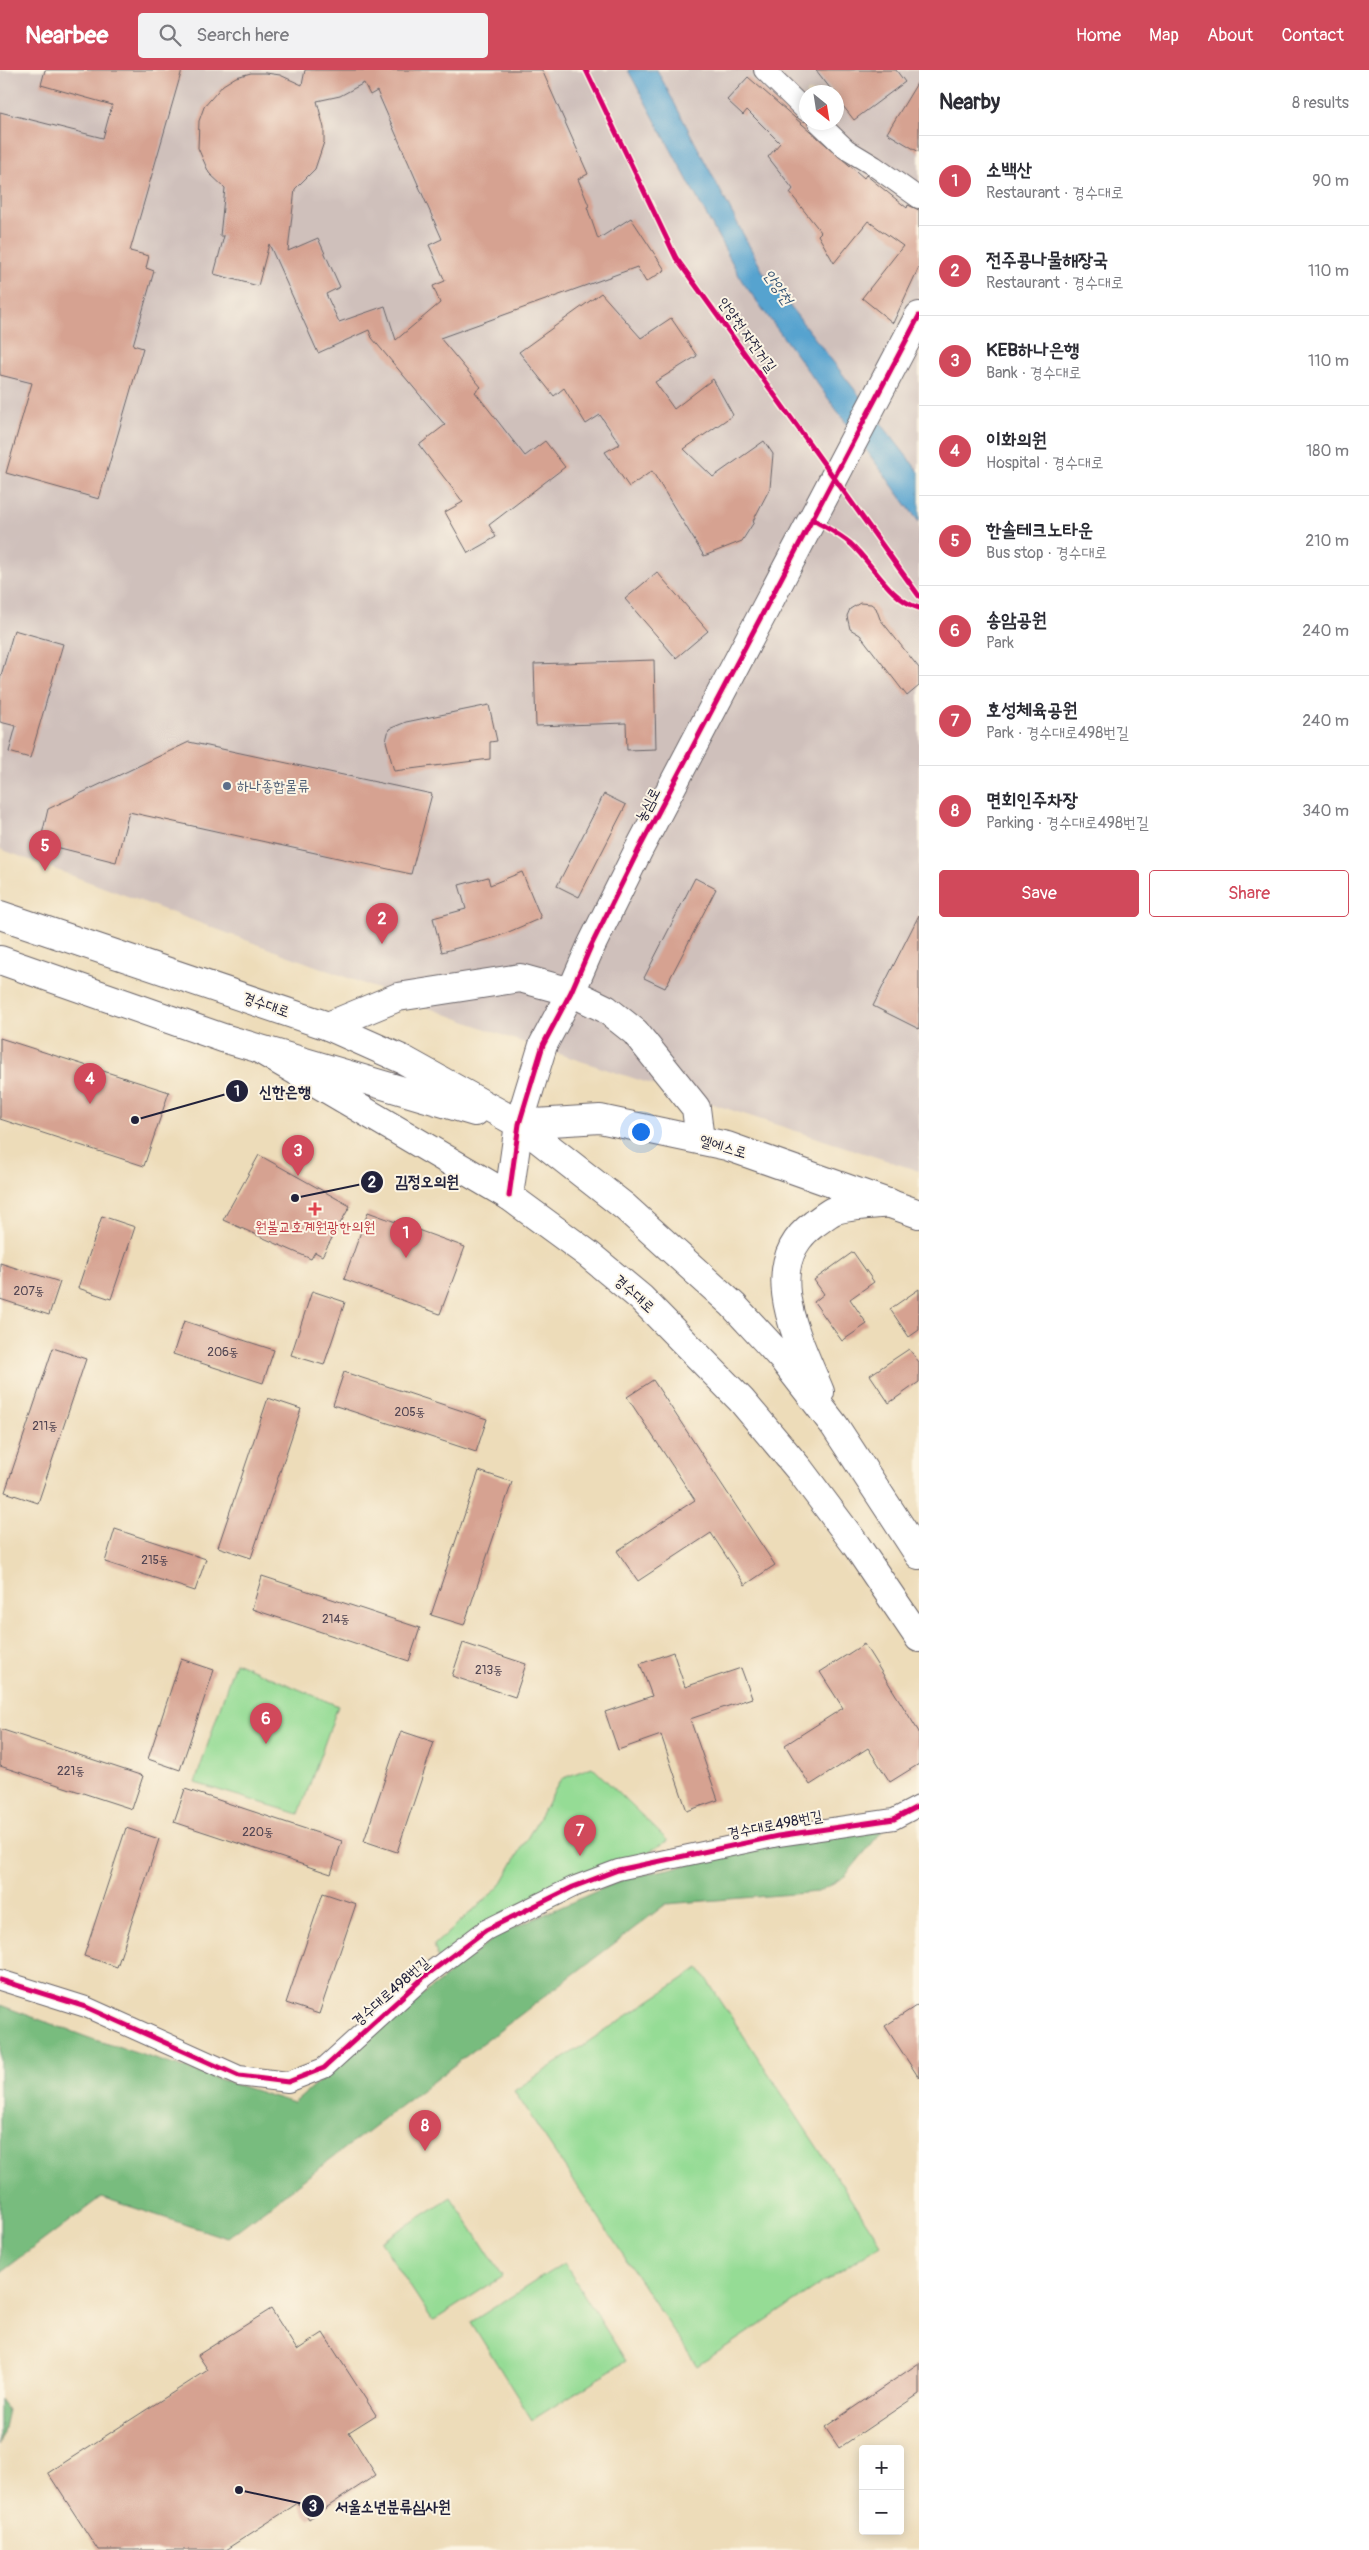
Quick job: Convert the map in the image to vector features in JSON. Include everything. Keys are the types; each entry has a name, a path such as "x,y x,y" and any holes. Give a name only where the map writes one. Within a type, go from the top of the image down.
{"main road":[{"name":"농심로","path":"509,1196 519,1124 543,1044 571,992 591,946 638,851 919,316"},
{"name":"경수대로","path":"0,915 328,1026 404,1060 519,1124 625,1207 733,1305 782,1358 834,1425 896,1517 919,1555"},
{"name":"경수대로","path":"0,960 259,1049 519,1124"},
{"path":"328,1026 398,997 520,978 571,992 606,1009 635,1032 696,1108 700,1140"},
{"name":"경수대로","path":"259,1049 509,1196 595,1260 641,1298 741,1400 799,1469 856,1545 919,1638"},
{"name":"엘에스로","path":"519,1124 600,1119 727,1146 919,1214"},
{"path":"834,1425 796,1334 784,1285 788,1255 805,1231 833,1211 890,1203"},
{"path":"896,1517 919,1547"},
{"path":"856,1545 919,1659"}],"street":[{"path":"764,70 799,104"},
{"path":"826,130 846,149 919,198"},
{"name":"경수대로498번길","path":"0,1980 86,2007 239,2076 288,2082 324,2068 424,1978 486,1930 573,1887 618,1870 778,1836 894,1819 919,1806"}],"shaded area":[{"path":"0,70 919,70 919,1171 513,1039 0,849"}],"green space":[{"path":"235,1662 338,1706 299,1814 195,1783"},
{"path":"592,1767 668,1841 440,1965 434,1945 500,1886 561,1779"},
{"path":"883,1830 845,1876 818,1892 666,1904 227,2238 101,2197 0,2273 0,2005 92,2039 294,2103 416,2000 498,1935 624,1879 798,1840"},
{"path":"699,1968 881,2244 697,2366 514,2091"},
{"path":"451,2197 503,2276 433,2321 381,2242"},
{"path":"564,2263 626,2361 532,2420 471,2322"},
{"path":"0,2399 8,2410 0,2445"}],"water":[{"path":"628,70 657,70 763,272 919,472 919,522 742,281"}],"building":[{"path":"45,70 182,70 130,251 149,256 146,268 154,271 133,345 143,348 99,499 6,473 32,383 0,375 0,112 103,138 112,105 41,85"},
{"path":"305,70 542,70 588,174 578,179 589,206 587,207 598,239 631,218 665,270 646,282 637,267 440,338 481,387 475,392 525,456 545,441 565,467 489,525 496,537 468,553 445,512 463,502 419,445 445,425 372,338 369,330 318,353 269,244 258,286 214,274 224,236 220,236 225,188 209,173 198,148 199,121 204,107 223,85 236,77 251,73 280,75 302,85","holes":["364,83 370,95 377,91 442,239 429,245 445,281 433,286 440,303 396,340 385,306 339,322 326,294 340,287 318,238 288,251 295,189 315,169 324,142 324,128 317,101 340,96"]},
{"path":"816,70 896,70 905,82 854,120 844,107 844,85 828,85"},
{"path":"748,77 799,121 799,130 809,130 864,178 866,175 907,208 908,205 919,210 919,267 893,323 862,298 903,246 868,221 834,263 818,235 821,232 790,193 793,189 768,157 780,143 747,110 743,115 727,100"},
{"path":"919,80 919,152 887,133"},
{"path":"601,293 641,338 671,318 697,356 655,382 674,409 713,379 733,415 684,449 713,477 764,441 773,454 770,488 754,522 742,541 704,556 652,471 629,487 605,452 620,444 600,415 586,424 564,388 554,396 519,352"},
{"path":"657,572 708,631 676,658 625,599"},
{"path":"860,603 871,604 876,608 880,619 919,668 919,686 907,696 860,635 850,629 847,616 850,609"},
{"path":"14,630 63,644 30,758 9,752 16,726 0,722 0,679"},
{"path":"654,660 656,749 627,750 626,723 536,726 534,664"},
{"path":"489,705 497,741 490,742 490,759 394,771 386,741 389,729 406,722"},
{"path":"189,742 432,794 411,874 129,812 116,862 40,843 48,809"},
{"path":"604,794 626,805 579,897 557,886"},
{"path":"522,872 541,918 497,937 442,952 433,918 466,909 459,885 488,877 490,885"},
{"path":"695,878 716,889 665,988 644,978"},
{"path":"919,915 919,1029 873,1006"},
{"path":"0,1038 169,1092 144,1166 0,1119"},
{"path":"259,1155 350,1206 322,1256 315,1252 311,1259 223,1220"},
{"path":"368,1212 465,1247 440,1314 344,1279"},
{"path":"102,1216 135,1227 111,1299 78,1288"},
{"path":"853,1252 874,1282 850,1299 867,1324 842,1341 814,1302 824,1294 814,1280"},
{"path":"0,1263 60,1282 49,1315 0,1299"},
{"path":"919,1289 919,1330 909,1337 890,1309"},
{"path":"312,1291 345,1302 324,1365 291,1355"},
{"path":"184,1321 274,1350 263,1383 173,1354"},
{"path":"53,1348 86,1359 38,1503 5,1492"},
{"path":"909,1349 919,1362 919,1382 889,1403 870,1375"},
{"path":"344,1372 487,1419 476,1452 333,1405"},
{"path":"653,1380 775,1565 745,1585 711,1533 638,1581 617,1551 695,1500 627,1397"},
{"path":"268,1398 301,1409 251,1558 218,1547"},
{"path":"479,1471 512,1482 464,1625 431,1615"},
{"path":"115,1529 206,1559 195,1591 105,1562"},
{"path":"262,1576 420,1628 409,1661 252,1609"},
{"path":"463,1643 526,1664 515,1697 452,1676"},
{"path":"864,1644 919,1732 919,1764 890,1782 868,1748 810,1785 785,1745 843,1708 820,1672"},
{"path":"673,1652 685,1687 741,1668 752,1698 690,1719 718,1800 687,1811 661,1735 618,1750 605,1712 652,1696 640,1664"},
{"path":"181,1659 214,1670 180,1770 148,1759"},
{"path":"0,1729 143,1776 132,1809 0,1766"},
{"path":"401,1731 434,1742 397,1852 364,1841"},
{"path":"185,1789 342,1841 331,1874 174,1822"},
{"path":"126,1828 159,1839 117,1967 84,1956"},
{"path":"323,1893 356,1904 319,2014 286,2003"},
{"path":"919,2004 919,2078 885,2026"},
{"path":"271,2309 297,2350 323,2333 376,2415 349,2432 376,2475 309,2519 298,2503 225,2550 98,2550 48,2473 208,2370 198,2355"},
{"path":"919,2363 919,2394 839,2448 825,2427"}],"cycle path":[{"name":"안양천 자전거길","path":"586,70 676,258 919,596"},
{"path":"509,1196 519,1124 543,1045 571,992 591,946 638,851 919,316"},
{"path":"812,519 851,544 891,590 909,604 919,608"},
{"path":"0,1980 86,2007 239,2076 288,2082 324,2068 424,1977 486,1930 573,1887 618,1870 778,1836 894,1819 919,1806"}],"place":[{"name":"하나종합물류","path":"227,786"},
{"name":"한솔테크노타운","path":"45,871"},
{"name":"전주콩나물해장국","path":"382,944"},
{"name":"이화의원","path":"90,1104"},
{"name":"신한은행","path":"135,1120"},
{"name":"KEB하나은행","path":"298,1176"},
{"name":"김정오의원","path":"295,1198"},
{"name":"원불교호계원광한의원","path":"315,1209"},
{"name":"소백산","path":"406,1258"},
{"name":"송암공원","path":"266,1744"},
{"name":"호성체육공원","path":"580,1856"},
{"name":"면회인주차장","path":"425,2151"},
{"name":"서울소년분류심사원","path":"239,2490"}],"water label":[{"name":"안양천","path":"778,287"}]}
